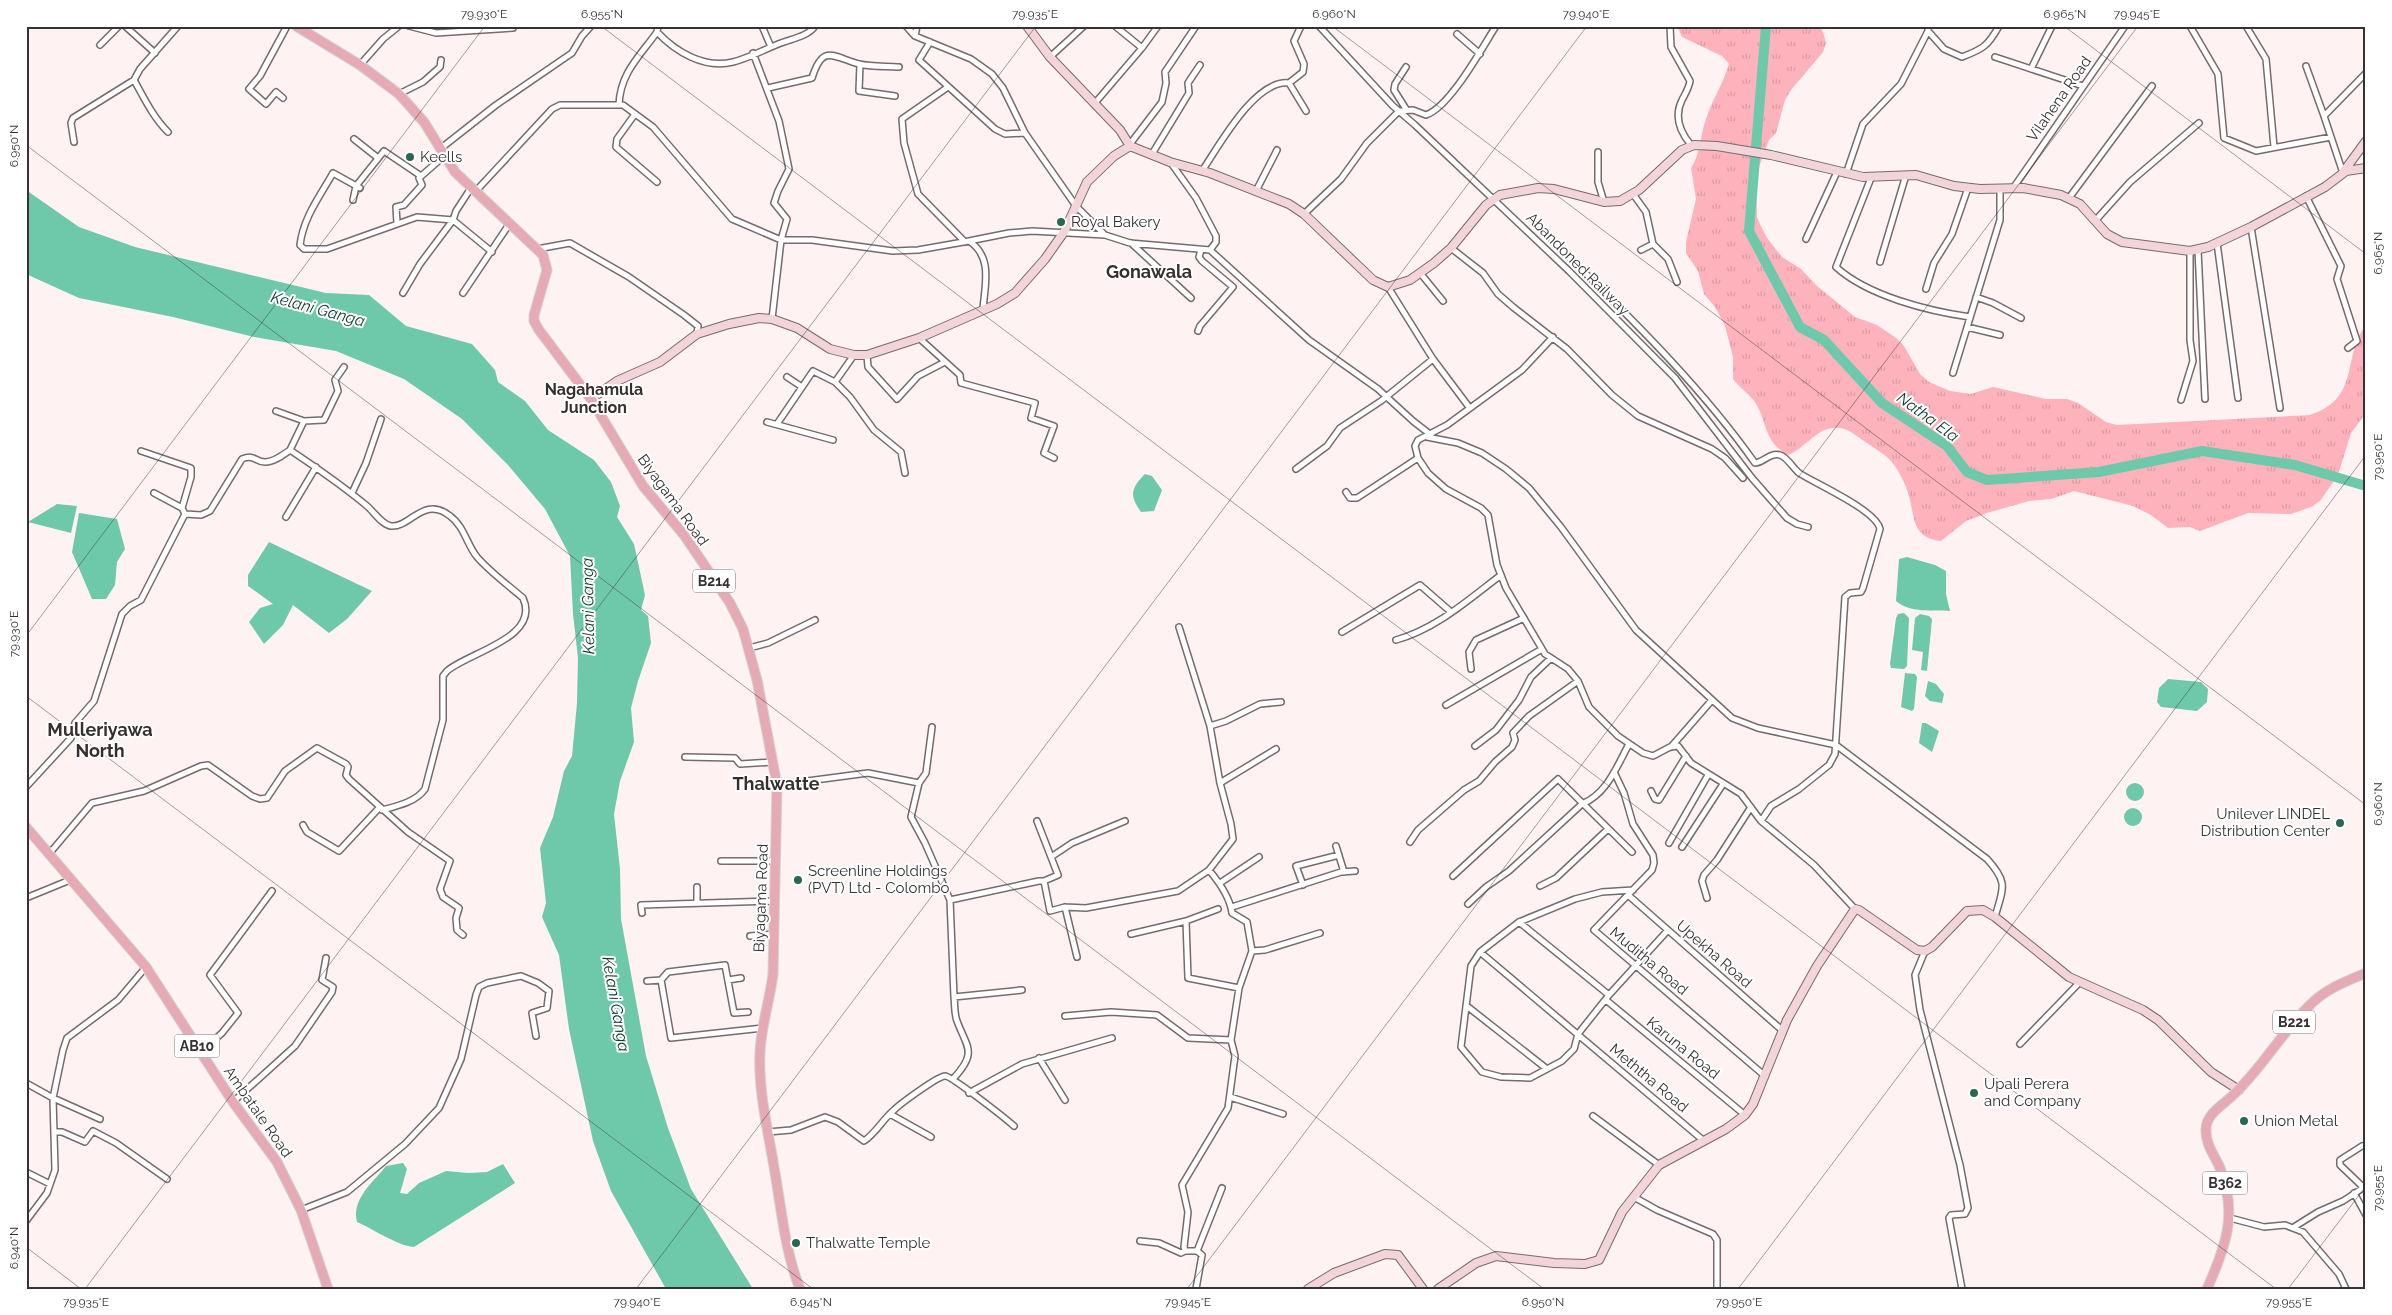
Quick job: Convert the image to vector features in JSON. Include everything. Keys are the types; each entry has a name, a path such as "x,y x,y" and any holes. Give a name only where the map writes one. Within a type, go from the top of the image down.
{"main road":[{"name":"Biyagama Road","path":"296,26 360,65 399,94 424,122 455,172 543,255 546,270 535,309 534,322 544,339 591,399 634,472 684,535 730,603 743,629 749,648 774,762 777,785 771,998 762,1028 760,1070 783,1230 789,1262 800,1289"},
{"name":"Ambatale Road","path":"26,827 146,967 233,1102 277,1162 301,1210 328,1289"},
{"name":"B221","path":"2239,1090 2313,1002 2334,987 2366,973"},
{"name":"B362","path":"2207,1289 2223,1250 2230,1218 2227,1190 2209,1145 2206,1129 2209,1118 2239,1090"}],"street":[{"path":"100,45 119,26"},
{"path":"125,26 155,53"},
{"path":"74,142 72,118 134,80 140,70 178,26"},
{"path":"283,98 276,92 266,104 249,89 260,76 287,26"},
{"path":"360,65 383,39 400,26"},
{"path":"409,26 436,32 513,28"},
{"path":"397,223 396,207 404,205 422,185 421,176 442,152 496,105 572,53 582,36 591,26"},
{"path":"762,26 771,47"},
{"path":"619,105 620,89 658,29 678,51 696,60 733,62 812,30 815,26"},
{"path":"906,26 915,36 971,59 992,74 1002,88 1025,133 1076,206 1105,235"},
{"path":"915,36 917,26"},
{"path":"1050,57 1084,26"},
{"path":"1115,26 1142,48"},
{"path":"1095,103 1142,48 1158,26"},
{"path":"591,399 617,381 660,362 697,334 758,318 772,319 797,328 830,348 854,355 867,355 919,338 1015,293 1040,265 1064,232 1083,187 1091,177 1130,144 1162,102 1166,83 1165,72 1196,26"},
{"path":"1202,171 1242,113 1252,102 1270,86 1281,82 1289,83 1303,72 1304,64 1294,41 1301,26"},
{"name":"Abandoned Railway","path":"1319,26 1399,111 1493,198 1675,378 1752,478 1787,518 1797,524 1808,527"},
{"path":"1304,214 1341,179 1367,143 1399,111 1406,109 1426,115 1430,114 1462,79 1480,54 1496,26"},
{"path":"1670,26 1671,47 1690,81 1679,106 1678,119 1691,145"},
{"path":"1806,239 1841,173 1863,124 1901,84 1928,29 1944,49 1962,57 1980,50 1990,43 1999,26"},
{"path":"2031,69 2052,26"},
{"name":"Vilahena Road","path":"2014,187 2126,26"},
{"path":"2190,26 2218,74 2224,138 2256,150 2331,137"},
{"path":"2246,26 2266,59 2274,147"},
{"path":"1028,27 1050,57 1095,103 1130,144 1170,162 1202,171 1284,201 1304,214 1376,283 1388,287 1399,285 1421,274 1451,248 1493,198 1515,190 1538,188 1604,202 1620,201 1633,194 1662,171 1682,150 1691,145 1717,146 1804,162 1841,173 1870,178 1921,175 1943,183 1968,188 2030,188 2069,198 2080,204 2107,234 2122,242 2194,250 2216,243 2251,227 2325,187 2350,169 2366,168"},
{"path":"1457,34 1480,54"},
{"path":"930,42 919,60 995,129 1005,134 1025,133"},
{"path":"753,53 768,88 789,169 774,203 787,219 781,240 772,319"},
{"path":"768,88 812,78 816,64 824,55 832,53 860,64 899,67"},
{"path":"1995,57 2083,86"},
{"path":"399,94 423,82 440,67 441,60"},
{"path":"860,64 859,91 895,96"},
{"path":"1152,154 1189,93 1188,83 1200,65"},
{"path":"2306,66 2342,173"},
{"path":"1406,67 1395,84 1394,90 1406,109"},
{"path":"2324,116 2366,73"},
{"path":"134,80 147,100 155,119 168,132"},
{"path":"1289,83 1306,111"},
{"path":"2069,198 2152,86"},
{"path":"948,87 902,119 904,143 918,194 967,241 978,247 986,261 983,309"},
{"path":"403,293 420,264 454,220 456,211 473,190 552,109 560,105 619,105 635,114 653,127 732,219 781,240 812,240 893,251 918,250 1009,232 1064,232 1105,235 1130,243 1210,250 1309,340 1387,396 1429,436 1458,442 1482,453 1506,469 1529,488 1561,527 1636,630 1732,718 1758,728 1836,745 1987,859 1999,872 2004,886 1995,917"},
{"path":"635,114 617,139 616,147 657,182"},
{"path":"2095,221 2130,182 2199,124"},
{"path":"354,139 378,158"},
{"path":"2342,173 2366,141"},
{"path":"1256,192 1277,150"},
{"path":"353,200 358,187 384,151 421,176"},
{"path":"1598,152 1598,182 1604,202"},
{"path":"1170,162 1196,198 1216,236 1216,242 1210,250"},
{"path":"358,187 333,173 310,212 301,235 300,245 304,249 327,249 417,217 454,220 492,252"},
{"path":"1880,262 1906,175"},
{"path":"1870,178 1836,267 1844,274 1890,297 1970,317"},
{"path":"1926,288 1934,263 1952,234 1968,188"},
{"path":"1953,373 2000,220 2000,188"},
{"path":"1633,194 1646,212 1653,244 1668,259 1677,282"},
{"path":"2306,196 2341,266 2337,279 2357,340 2348,348"},
{"path":"463,293 511,223"},
{"path":"2251,227 2280,408"},
{"path":"1552,240 1696,389 1755,462 1758,463 1777,454 1782,455 1798,472 1866,512 1879,525 1880,529 1863,588 1861,592 1850,593 1845,598 1835,754 1829,765 1800,789 1772,806 1761,821"},
{"path":"537,249 570,243 589,253 684,315 698,326 697,334"},
{"path":"1130,243 1191,298"},
{"path":"2216,243 2238,398"},
{"path":"1641,250 1653,244"},
{"path":"1451,248 1483,273 1498,294 1553,337 1586,366 1612,395 1638,416 1712,449 1725,458 1743,478"},
{"path":"1198,331 1200,326 1233,287 1202,261 1199,257 1201,250"},
{"path":"2194,250 2205,399"},
{"path":"2181,400 2193,361 2190,340 2194,250"},
{"path":"1421,274 1443,301"},
{"path":"1388,287 1468,408"},
{"path":"1976,297 1994,303 2021,318"},
{"path":"1967,327 2000,335"},
{"path":"1553,337 1522,370 1487,397 1429,436 1418,440 1415,446 1418,458 1428,473 1446,489 1481,508 1488,515 1491,539 1501,575 1542,649 1551,658 1568,669 1578,681 1589,707 1618,736 1642,753 1653,756 1670,747 1712,700"},
{"path":"919,338 960,375 961,383 1035,403 1031,418 1054,426 1044,453 1054,458"},
{"path":"834,382 854,355"},
{"path":"867,355 868,366 896,399 918,376 945,362"},
{"path":"1296,469 1327,446 1340,428 1387,396 1434,359"},
{"path":"276,411 304,421 324,420 338,391 335,380 344,367"},
{"path":"777,424 814,371 834,382 850,397 874,430 901,452 905,473"},
{"path":"787,378 802,387"},
{"path":"352,493 366,463 381,419"},
{"path":"185,514 201,515 210,511 242,459 253,456 263,462 274,460 290,450 304,421"},
{"path":"767,422 833,440"},
{"path":"290,450 352,493 385,524 391,526 428,510 438,510 450,516 458,524 478,558 523,598 527,607 526,616 514,633 446,671 443,676 443,720 425,789 420,796 381,809 339,851 307,832 303,825"},
{"path":"141,451 192,468 192,477 182,508"},
{"path":"1346,492 1350,498 1356,498 1418,458"},
{"path":"286,517 316,467"},
{"path":"154,492 182,508 185,514"},
{"path":"26,787 71,738 75,722 94,701 122,614 130,606 141,600 185,514"},
{"path":"1396,640 1413,635 1451,612 1501,575"},
{"path":"1342,632 1420,585 1451,612"},
{"path":"1471,668 1469,652 1476,640 1524,618"},
{"path":"749,648 768,643 815,620"},
{"path":"1044,881 1050,911 1065,907 1086,908 1178,891 1209,870 1233,839 1232,824 1220,783 1210,726 1179,627"},
{"path":"1446,704 1485,684 1542,649"},
{"path":"1476,746 1496,730 1519,700 1531,678 1551,658"},
{"path":"1410,842 1418,830 1464,790 1478,781 1512,747 1515,740 1513,732 1529,716 1578,681"},
{"path":"1210,726 1226,721 1260,704 1281,702"},
{"path":"932,727 926,773 919,783 911,817 925,843 950,900 955,1014 968,1047 963,1068 953,1079"},
{"path":"1468,904 1486,887 1509,871 1582,804 1597,795 1614,772 1629,744"},
{"path":"1670,747 1678,746 1691,763 1741,794 1761,821 1814,865 1855,909 1917,950 1925,951 1932,947 1967,911 1983,910 1995,917 2079,983 2143,1010 2158,1020 2211,1072 2239,1090"},
{"path":"49,854 92,803 144,791 201,766 208,765 252,796 267,798 285,771 317,748 346,764 348,767 346,775 349,779 381,809 419,841 450,861 440,889 443,897 459,908 456,918 457,930 463,935"},
{"path":"1220,783 1276,749"},
{"path":"1651,792 1655,799 1659,800 1686,756"},
{"path":"685,757 735,758 740,764 774,762"},
{"name":"Muditha Road","path":"1614,772 1624,793 1633,824 1653,855 1654,863 1652,870 1594,930 1765,1076"},
{"path":"777,785 868,773 919,783"},
{"path":"1669,843 1708,774"},
{"path":"1453,876 1558,779 1632,852"},
{"path":"1682,847 1723,784"},
{"path":"1706,898 1702,881 1704,875 1717,860 1751,807"},
{"path":"950,900 1044,881 1058,875 1037,821"},
{"path":"1051,857 1072,843 1125,821"},
{"path":"1540,886 1556,878 1608,829"},
{"path":"1336,846 1344,872"},
{"path":"1303,885 1296,866 1339,855"},
{"path":"1220,883 1258,857"},
{"path":"722,861 776,862"},
{"path":"1185,1251 1188,1212 1182,1185 1228,1108 1235,1056 1230,1040 1239,988 1252,951 1249,927 1244,920 1232,913 1232,907 1220,883 1209,870"},
{"path":"1232,907 1344,872 1355,871"},
{"path":"26,898 70,880"},
{"path":"697,887 697,903"},
{"path":"1633,890 1602,892 1575,899 1519,922 1480,952 1471,966 1468,1007 1461,1047 1482,1072 1501,1077 1530,1078 1562,1060 1574,1049 1578,1034 1607,998 1668,930"},
{"path":"201,1052 222,1033 238,1013 210,975 272,891"},
{"name":"Upekha Road","path":"1628,895 1783,1031"},
{"path":"642,913 641,904 775,901"},
{"path":"1065,907 1077,957"},
{"path":"1438,1289 1476,1263 1496,1256 1554,1264 1585,1264 1599,1260 1619,1217 1659,1166 1745,1115 1753,1104 1783,1031 1817,966 1855,909"},
{"path":"1130,934 1186,921 1218,910"},
{"path":"1186,921 1188,978 1239,988"},
{"name":"Karuna Road","path":"1519,922 1745,1115"},
{"path":"1252,951 1265,950 1320,933"},
{"path":"750,936 774,934"},
{"path":"1925,951 1915,975 1920,1010 1960,1165 1968,1208 1965,1214 1951,1215 1949,1218 1962,1289"},
{"name":"Meththa Road","path":"1480,952 1704,1141"},
{"path":"233,1102 284,1057 313,1023 332,992 332,987 322,980 321,976 326,958"},
{"path":"647,982 661,980 668,972 725,965 734,1013 748,1012"},
{"path":"26,1221 47,1193 50,1184 55,1161 53,1098 63,1050 68,1038 118,1000 146,967"},
{"path":"301,1210 347,1192 405,1144 439,1108 461,1058 479,987 487,983 521,976 538,983 549,992 547,1008 532,1013 536,1036"},
{"path":"728,980 741,978"},
{"path":"661,980 671,1038 762,1028"},
{"path":"2020,1044 2079,983"},
{"path":"954,996 1022,990"},
{"path":"1468,1007 1547,1069"},
{"path":"1065,1016 1111,1012 1157,1015 1188,1038 1230,1040"},
{"path":"969,1093 1022,1064 1112,1038"},
{"path":"1039,1058 1066,1100"},
{"path":"768,1132 790,1130 824,1117 838,1122 864,1141 890,1114 937,1079 945,1076 953,1079 1014,1126"},
{"path":"26,1083 53,1098 100,1119"},
{"path":"1230,1098 1283,1114"},
{"path":"890,1114 931,1137"},
{"path":"1594,1116 1659,1166"},
{"path":"54,1132 62,1132 85,1142 93,1131 116,1143 167,1179"},
{"path":"2294,1227 2364,1186 2340,1165 2340,1160 2362,1146"},
{"path":"26,1172 50,1184"},
{"path":"1197,1251 1222,1188"},
{"path":"2354,1193 2366,1215"},
{"path":"1634,1196 1657,1210 1713,1234 1717,1240 1717,1289"},
{"path":"2230,1218 2264,1227 2285,1225 2303,1232 2339,1274 2346,1289"},
{"path":"1140,1241 1159,1243 1181,1253 1197,1251 1202,1255 1196,1289"},
{"path":"1308,1289 1334,1273 1385,1254 1393,1253 1398,1255 1423,1289"}],"green space":[{"path":"1677,26 1819,26 1826,43 1823,52 1791,90 1785,100 1776,133 1769,140 1756,175 1757,218 1767,238 1782,257 1801,269 1817,286 1855,317 1877,325 1896,338 1904,346 1920,374 1929,382 1950,391 1971,394 1993,387 2046,399 2067,399 2078,403 2106,422 2117,425 2310,415 2326,408 2337,398 2344,387 2354,350 2366,325 2366,413 2351,433 2338,475 2320,501 2311,507 2291,514 2248,513 2200,531 2190,527 2168,528 2151,515 2133,506 2074,491 2051,499 2029,501 1987,513 1966,521 1941,541 1925,536 1916,526 1906,487 1889,459 1849,431 1842,428 1827,429 1788,455 1780,450 1770,438 1755,402 1733,379 1733,357 1725,326 1715,307 1704,294 1698,271 1686,253 1686,242 1696,199 1691,168 1699,150 1708,112 1729,64 1722,56 1682,37"}],"water":[{"name":"Kelani Ganga","path":"26,190 79,227 135,247 326,293 369,295 406,326 472,344 495,370 498,382 525,401 548,430 594,460 611,482 620,506 617,517 634,544 645,595 641,610 648,616 651,643 631,708 634,742 620,781 614,814 620,869 621,919 646,1056 668,1128 691,1189 753,1289 666,1289 611,1191 593,1141 569,1029 559,955 542,917 546,903 540,848 553,817 564,771 572,756 577,703 578,658 573,614 570,556 545,509 508,465 462,419 404,379 336,351 254,337 173,317 79,298 26,274"},
{"path":"1145,474 1152,476 1162,490 1154,511 1141,512 1133,497 1133,492"},
{"path":"57,504 77,506 71,533 28,522"},
{"path":"79,513 117,519 125,549 117,562 115,585 106,599 92,599 72,552"},
{"path":"269,542 372,591 347,619 329,633 293,605 283,625 264,644 249,622 260,608 273,604 248,586 248,575"},
{"path":"1907,557 1935,565 1946,571 1946,594 1950,611 1915,609 1901,605 1896,601 1899,559"},
{"path":"1904,613 1909,618 1907,666 1904,669 1891,668 1896,618 1898,614"},
{"path":"1920,614 1929,616 1932,619 1927,671 1921,670 1923,652 1912,650 1915,618"},
{"path":"1905,673 1915,674 1917,677 1914,709 1912,711 1901,707"},
{"path":"2168,679 2201,682 2208,689 2207,702 2197,711 2161,707 2157,702 2159,688"},
{"path":"1928,681 1936,684 1944,694 1942,703 1930,701 1925,696"},
{"path":"1922,723 1926,723 1939,731 1932,752 1919,743"},
{"path":"2131,783 2139,783 2144,788 2142,799 2131,801 2126,796 2126,788"},
{"path":"2129,808 2137,808 2142,813 2140,824 2129,826 2124,821 2124,813"},
{"path":"403,1163 407,1169 400,1193 407,1194 419,1183 446,1171 487,1172 503,1164 515,1183 414,1247 407,1246 357,1222 356,1214 357,1206 364,1192 386,1166"}],"waterway":[{"name":"Natha Ela","path":"1766,26 1749,231 1800,327 1824,340 1882,403 1947,446 1967,472 1987,480 2099,472 2202,451 2295,465 2366,486"}],"place":[{"name":"Keells","path":"410,157"},
{"name":"Royal Bakery","path":"1061,222"},
{"name":"Unilever LINDEL Distribution Center","path":"2340,823"},
{"name":"Screenline Holdings (PVT) Ltd - Colombo","path":"798,880"},
{"name":"Upali Perera and Company","path":"1974,1093"},
{"name":"Union Metal","path":"2244,1121"},
{"name":"Thalwatte Temple","path":"796,1243"}],"district":[{"name":"Gonawala","path":"1149,271"},
{"name":"Nagahamula Junction","path":"594,398"},
{"name":"Mulleriyawa North","path":"100,740"},
{"name":"Thalwatte","path":"776,783"}]}
